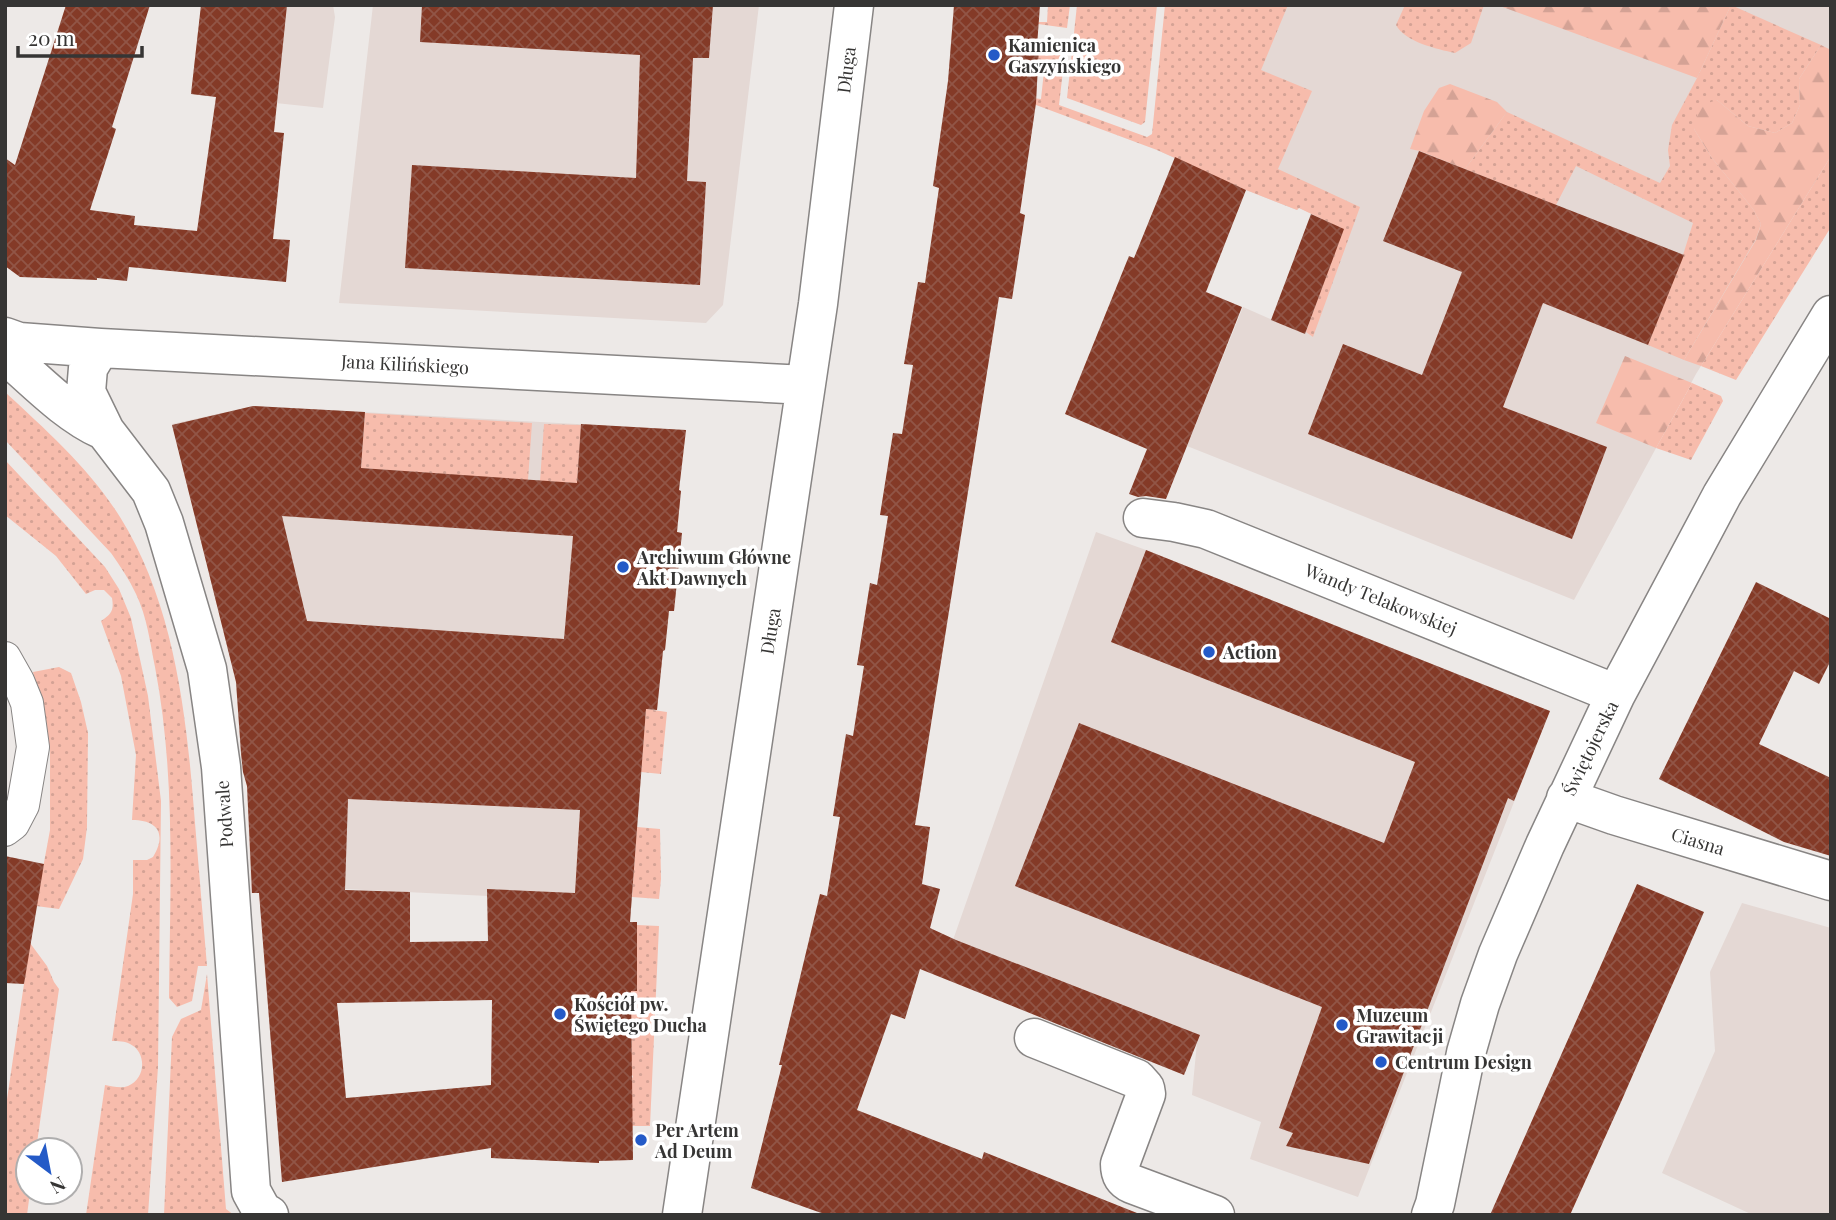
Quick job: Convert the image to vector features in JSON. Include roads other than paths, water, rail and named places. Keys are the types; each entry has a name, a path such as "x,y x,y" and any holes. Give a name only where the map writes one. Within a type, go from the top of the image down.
{"street":[{"name":"Długa","path":"682,1215 818,304 854,5"},
{"name":"Świętojerska","path":"1431,1215 1466,1053 1480,1004 1503,942 1566,798 1616,694 1722,495 1831,315"},
{"name":"Jana Kilińskiego","path":"5,337 19,342 100,348 806,385"},
{"name":"Podwale","path":"100,348 88,368 86,392 105,431 151,491 156,502 207,669 221,767 251,1191 262,1211 268,1215"},
{"name":"Podwale","path":"5,354 71,411 105,431"},
{"name":"Wandy Telakowskiej","path":"1143,518 1206,529 1616,694"},
{"path":"5,658 27,703 33,747 23,805 13,824 5,830"},
{"name":"Ciasna","path":"1566,798 1831,881"},
{"path":"1034,1038 1142,1082 1146,1094 1120,1164 1122,1176 1132,1184 1214,1215"}],"place":[{"name":"Kamienica Gaszyńskiego","path":"994,55"},
{"name":"Archiwum Główne Akt Dawnych","path":"623,567"},
{"name":"Action","path":"1209,652"},
{"name":"Kościół pw. Świętego Ducha","path":"560,1014"},
{"name":"Muzeum Grawitacji","path":"1342,1025"},
{"name":"Centrum Design","path":"1381,1062"},
{"name":"Per Artem Ad Deum","path":"641,1140"}]}
